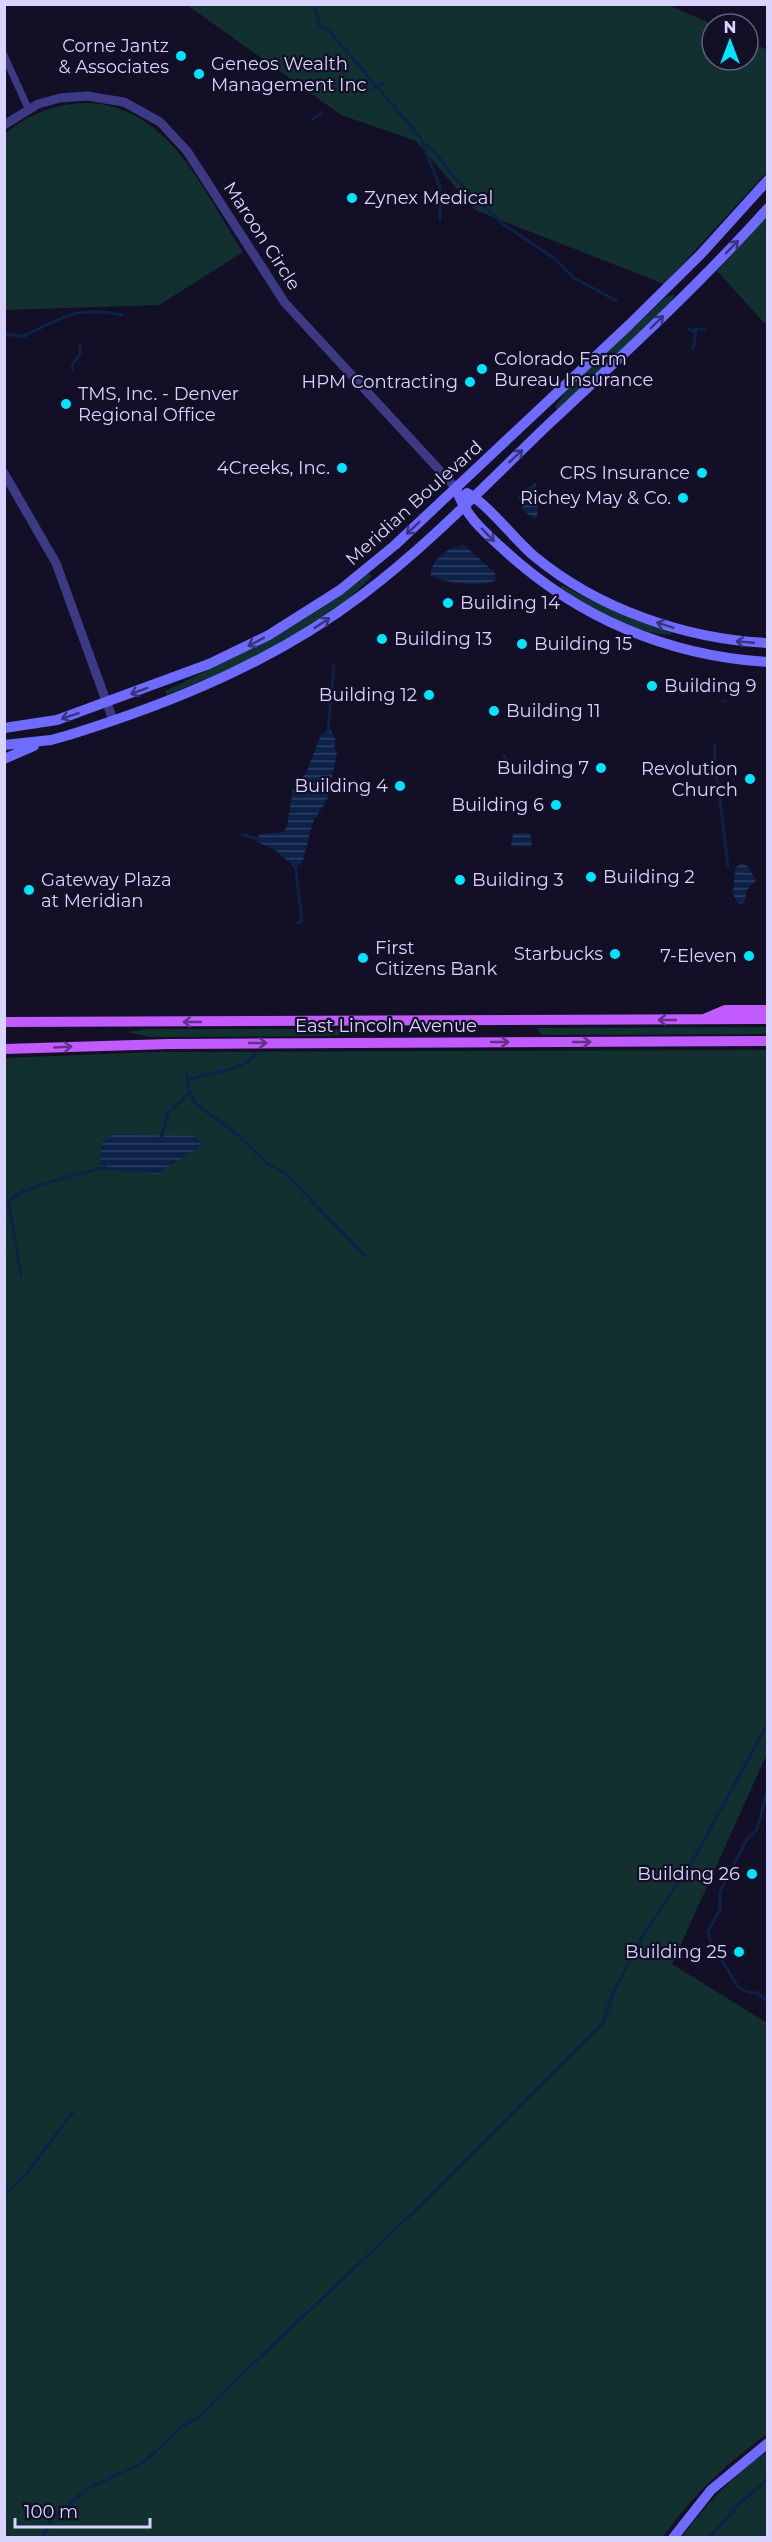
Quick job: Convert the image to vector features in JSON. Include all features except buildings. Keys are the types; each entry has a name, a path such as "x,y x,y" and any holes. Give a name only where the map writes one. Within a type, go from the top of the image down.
{"main road":[{"name":"Meridian Boulevard","path":"4,728 48,722 107,703 216,661 297,618 364,571 456,488 672,284 768,180"},
{"name":"Meridian Boulevard","path":"4,745 51,740 113,720 224,677 294,641 374,586 462,507 676,305 768,208"},
{"path":"456,488 473,496 539,560 605,600 647,618 690,632 735,641 768,643"},
{"path":"456,488 462,507 515,560 549,587 607,621 660,642 731,658 768,662"},
{"path":"4,759 51,740"},
{"path":"702,1019 725,1010 768,1010"},
{"name":"East Lincoln Avenue","path":"4,1022 768,1019"},
{"name":"East Lincoln Avenue","path":"4,1049 169,1044 768,1041"},
{"path":"673,2538 711,2490 768,2444"}],"street":[{"path":"4,55 28,108"},
{"name":"Maroon Circle","path":"4,125 28,108 60,98 100,97 138,108 166,127 191,158 285,303 456,488"},
{"path":"4,473 58,568 113,720"}],"green space":[{"path":"187,5 668,5 700,19 700,72 760,72 760,47 767,50 767,172 664,284 475,210 416,141 341,115"},
{"path":"88,103 117,108 141,119 163,136 182,156 243,252 159,305 5,310 5,134 23,121 43,111 65,105"},
{"path":"767,216 767,326 717,271"},
{"path":"674,294 672,302 557,410 555,407 567,390 665,298"},
{"path":"369,573 372,576 351,596 303,631 248,660 166,695 165,691 276,637 337,598"},
{"path":"562,585 588,599 672,632 671,635 641,630 613,619 560,589"},
{"path":"767,1027 767,1034 545,1035 541,1034 537,1028"},
{"path":"149,1029 401,1030 325,1036 149,1037 127,1032"},
{"path":"767,1050 767,1754 672,1964 767,2023 767,2434 711,2481 686,2507 663,2537 5,2537 4,1058 155,1052"},
{"path":"767,2452 767,2537 682,2537 721,2491"}],"water":[{"path":"536,483 538,514 535,519 523,510 518,496 521,491"},
{"path":"464,545 495,573 496,580 472,585 431,576 433,565 442,555 453,548"},
{"path":"330,729 336,740 334,747 337,752 328,798 313,822 303,860 300,865 293,866 275,850 257,842 259,834 283,832 287,827 293,789 306,773 321,735"},
{"path":"513,833 530,833 532,847 511,846"},
{"path":"742,863 748,867 756,880 747,890 744,903 739,904 733,895 735,868"},
{"path":"115,1134 193,1136 201,1141 200,1147 157,1174 104,1170 100,1165 102,1142"}],"waterway":[{"path":"314,4 320,26 330,32 420,137 440,187 440,220"},
{"path":"371,90 383,83"},
{"path":"313,119 322,113"},
{"path":"423,143 434,151 455,179 503,224 554,258 574,278 617,301"},
{"path":"21,337 69,315 92,312 122,315"},
{"path":"689,329 696,332 693,349"},
{"path":"695,329 705,330"},
{"path":"4,334 26,337"},
{"path":"73,370 72,365 80,354 80,345"},
{"path":"535,495 557,494"},
{"path":"328,732 334,664"},
{"path":"714,770 715,745"},
{"path":"504,756 517,775"},
{"path":"712,761 718,784 728,866"},
{"path":"242,835 260,839"},
{"path":"295,862 302,921 297,923"},
{"path":"187,1081 236,1067 252,1058 256,1052"},
{"path":"187,1073 188,1088 196,1104 238,1135 266,1163 285,1173 365,1256"},
{"path":"161,1138 168,1113 189,1093"},
{"path":"21,1276 9,1202 24,1191 37,1186 105,1167"},
{"path":"42,2538 52,2519 87,2489 144,2462 184,2425 199,2418 219,2396 421,2205 603,2023 613,1993 643,1936 696,1855 768,1723"},
{"path":"768,1788 757,1829 747,1839 720,1892 720,1909 708,1932 710,1940 738,1987 747,1992 758,1993 768,2002"},
{"path":"4,2195 27,2173 73,2112"},
{"path":"709,2538 741,2502 768,2479"}],"place":[{"name":"Corne Jantz & Associates","path":"181,56"},
{"name":"Geneos Wealth Management Inc","path":"199,74"},
{"name":"Zynex Medical","path":"352,198"},
{"name":"Colorado Farm Bureau Insurance","path":"482,369"},
{"name":"HPM Contracting","path":"470,382"},
{"name":"TMS, Inc. - Denver Regional Office","path":"66,404"},
{"name":"4Creeks, Inc.","path":"342,468"},
{"name":"CRS Insurance","path":"702,473"},
{"name":"Richey May & Co.","path":"683,498"},
{"name":"Building 14","path":"448,603"},
{"name":"Building 13","path":"382,639"},
{"name":"Building 15","path":"522,644"},
{"name":"Building 9","path":"652,686"},
{"name":"Building 12","path":"429,695"},
{"name":"Building 11","path":"494,711"},
{"name":"Building 7","path":"601,768"},
{"name":"Revolution Church","path":"750,779"},
{"name":"Building 4","path":"400,786"},
{"name":"Building 6","path":"556,805"},
{"name":"Building 2","path":"591,877"},
{"name":"Building 3","path":"460,880"},
{"name":"Gateway Plaza at Meridian","path":"29,890"},
{"name":"Starbucks","path":"615,954"},
{"name":"7-Eleven","path":"749,956"},
{"name":"First Citizens Bank","path":"363,958"},
{"name":"Building 26","path":"752,1874"},
{"name":"Building 25","path":"739,1952"}]}
